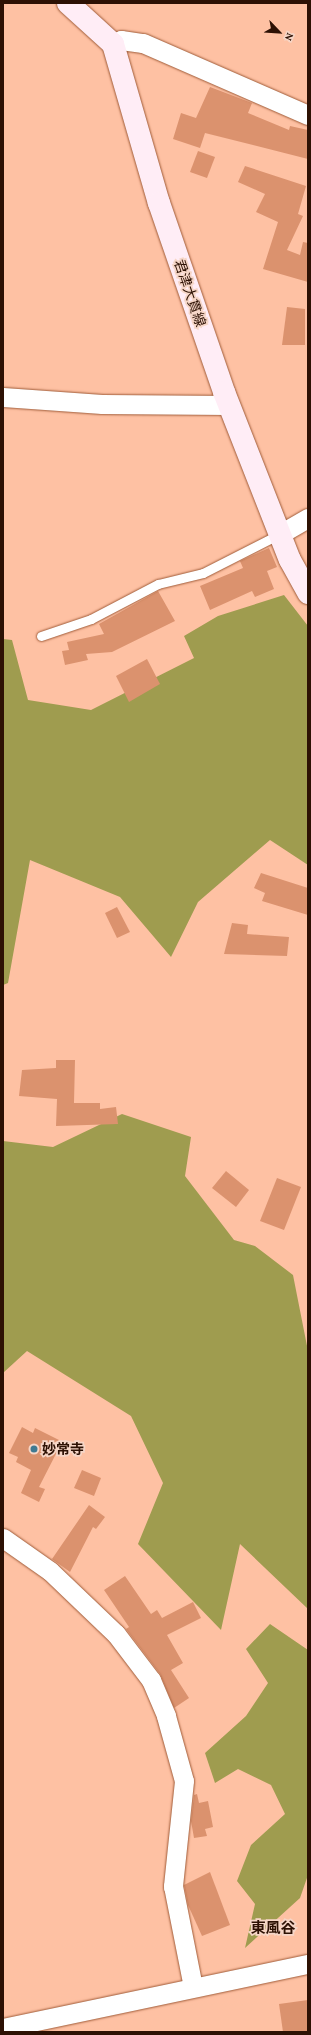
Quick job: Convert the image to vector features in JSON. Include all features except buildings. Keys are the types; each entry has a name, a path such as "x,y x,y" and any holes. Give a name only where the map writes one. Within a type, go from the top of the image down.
{"main road":[{"name":"君津大貫線","path":"78,6 113,44 159,203 229,405 280,534 308,593"}],"street":[{"path":"113,44 121,40 143,43 308,115"},
{"path":"3,397 102,404 229,405"},
{"path":"280,534 308,518"},
{"path":"3,1538 50,1571 116,1634 150,1680 166,1716 184,1781 173,1886 193,1987"},
{"path":"3,2028 308,1964"}],"lane":[{"path":"41,636 91,620 158,584 203,573 280,534"}],"shaded area":[{"path":"284,595 308,626 308,865 270,840 198,902 171,957 120,897 30,860 8,983 3,985 3,639 12,640 28,700 91,710 194,658 184,636 218,616"},
{"path":"122,1114 191,1137 185,1176 234,1240 255,1246 293,1275 308,1351 308,1609 240,1544 221,1630 138,1544 163,1483 131,1416 27,1351 3,1373 3,1141 53,1147"},
{"path":"270,1624 308,1650 308,1875 300,1898 245,1948 255,1904 237,1881 251,1845 285,1814 271,1785 238,1769 215,1783 205,1753 246,1716 268,1683 246,1649"}],"place":[{"name":"妙常寺","path":"34,1449"}],"district":[{"name":"東風谷","path":"273,1929"}]}
